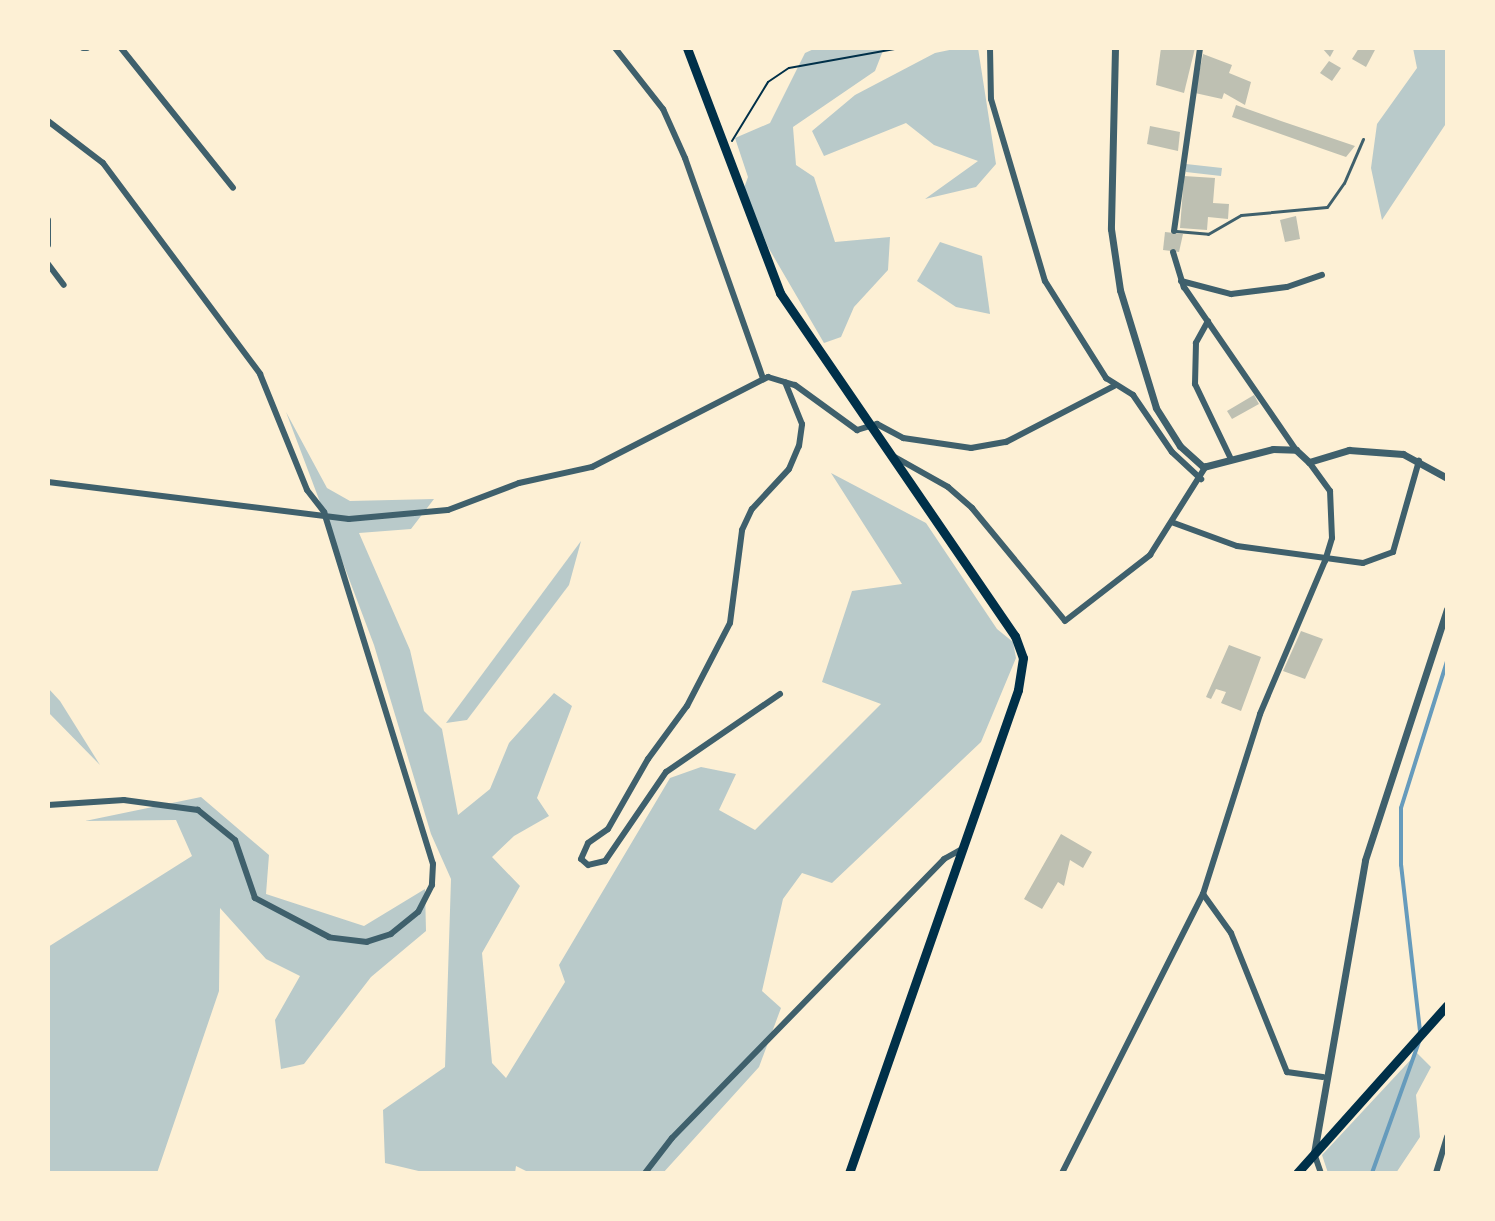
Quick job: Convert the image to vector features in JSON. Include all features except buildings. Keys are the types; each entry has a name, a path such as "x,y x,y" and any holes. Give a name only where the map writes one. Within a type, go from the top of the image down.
{"main road":[{"path":"687,48 769,272 870,429 1015,636 1023,658 1018,690 849,1173"},
{"path":"1297,1173 1447,1005"}],"street":[{"path":"121,48 233,188"},
{"path":"615,48 663,109 763,378"},
{"path":"990,48 991,99 1034,252 1055,301 1114,386 1133,395 1172,452 1200,467 1230,457 1296,450"},
{"path":"886,452 939,481 972,508 1065,621 1150,555 1174,523 1201,479 1200,467 1156,408 1120,290 1111,229 1114,48"},
{"path":"1174,231 1200,48"},
{"path":"48,121 103,163 260,374 307,490 324,512 433,864 432,885 418,912 391,934 367,942 329,937 255,898 235,840 198,810 124,800 48,805"},
{"path":"48,220 48,245"},
{"path":"1062,1173 1203,894 1260,714 1326,558 1332,538 1330,491 1309,462 1296,450 1181,280 1173,252"},
{"path":"48,264 64,285"},
{"path":"1181,280 1230,294 1287,287 1322,275"},
{"path":"1208,321 1196,343 1195,384 1230,457"},
{"path":"48,482 324,512 349,519 448,510 519,483 592,467 763,378 785,382 857,430 870,429 876,424 903,438 957,447 991,446 1114,386"},
{"path":"780,694 666,772 605,861 588,865 581,859 588,843 609,830 648,759 687,706 730,623 742,530 752,509 789,469 799,446 802,424 785,382"},
{"path":"1309,462 1368,450 1419,461 1447,478"},
{"path":"1174,523 1237,546 1363,563 1393,552 1419,461"},
{"path":"1321,1173 1314,1154 1323,1077 1365,860 1447,609"},
{"path":"645,1173 672,1138 944,859 962,849"},
{"path":"1203,894 1231,933 1287,1072 1323,1077"},
{"path":"1436,1173 1447,1137"}],"lane":[{"path":"1174,231 1208,234 1241,214 1327,207 1344,183 1363,139"}],"path":[{"path":"736,153 732,141 768,81 789,68 900,48"},
{"path":"1227,48 1234,48"}],"shaded area":[{"path":"816,48 884,48 875,71 793,127 796,165 814,177 835,242 890,237 888,270 854,307 841,337 824,343 768,247 744,188 748,177 735,138 770,123 805,53"},
{"path":"959,48 978,48 996,164 976,187 925,199 978,161 934,145 906,123 824,156 812,131 855,95 935,53"},
{"path":"1413,48 1447,48 1447,122 1382,220 1371,168 1377,124 1417,68"},
{"path":"1186,164 1222,168 1221,176 1186,172"},
{"path":"940,242 982,256 990,314 956,307 917,281"},
{"path":"286,412 327,488 350,501 434,499 411,529 359,533 410,650 424,711 442,729 458,815 490,789 509,743 554,693 572,706 537,798 549,816 514,836 492,857 520,886 482,953 492,1063 506,1078 565,982 559,965 670,778 701,767 736,774 719,810 755,830 881,704 822,682 852,591 902,584 831,473 926,523 997,629 1013,642 1016,658 981,742 832,883 802,873 783,899 762,991 781,1008 759,1067 663,1173 530,1173 516,1166 515,1173 427,1173 385,1163 383,1110 445,1067 451,879 431,834 374,645"},
{"path":"581,541 569,585 467,720 446,723"},
{"path":"48,688 60,701 100,765 48,712"},
{"path":"201,797 269,855 266,894 364,926 425,889 426,931 371,977 304,1064 281,1069 275,1020 300,976 266,959 220,908 219,991 157,1173 48,1173 48,947 192,856 176,820 85,821"},
{"path":"1417,1053 1431,1067 1416,1095 1420,1137 1396,1173 1328,1173 1322,1155"}],"waterway":[{"path":"1420,1031 1401,865 1401,808 1447,661"},
{"path":"1372,1173 1420,1039"}]}
